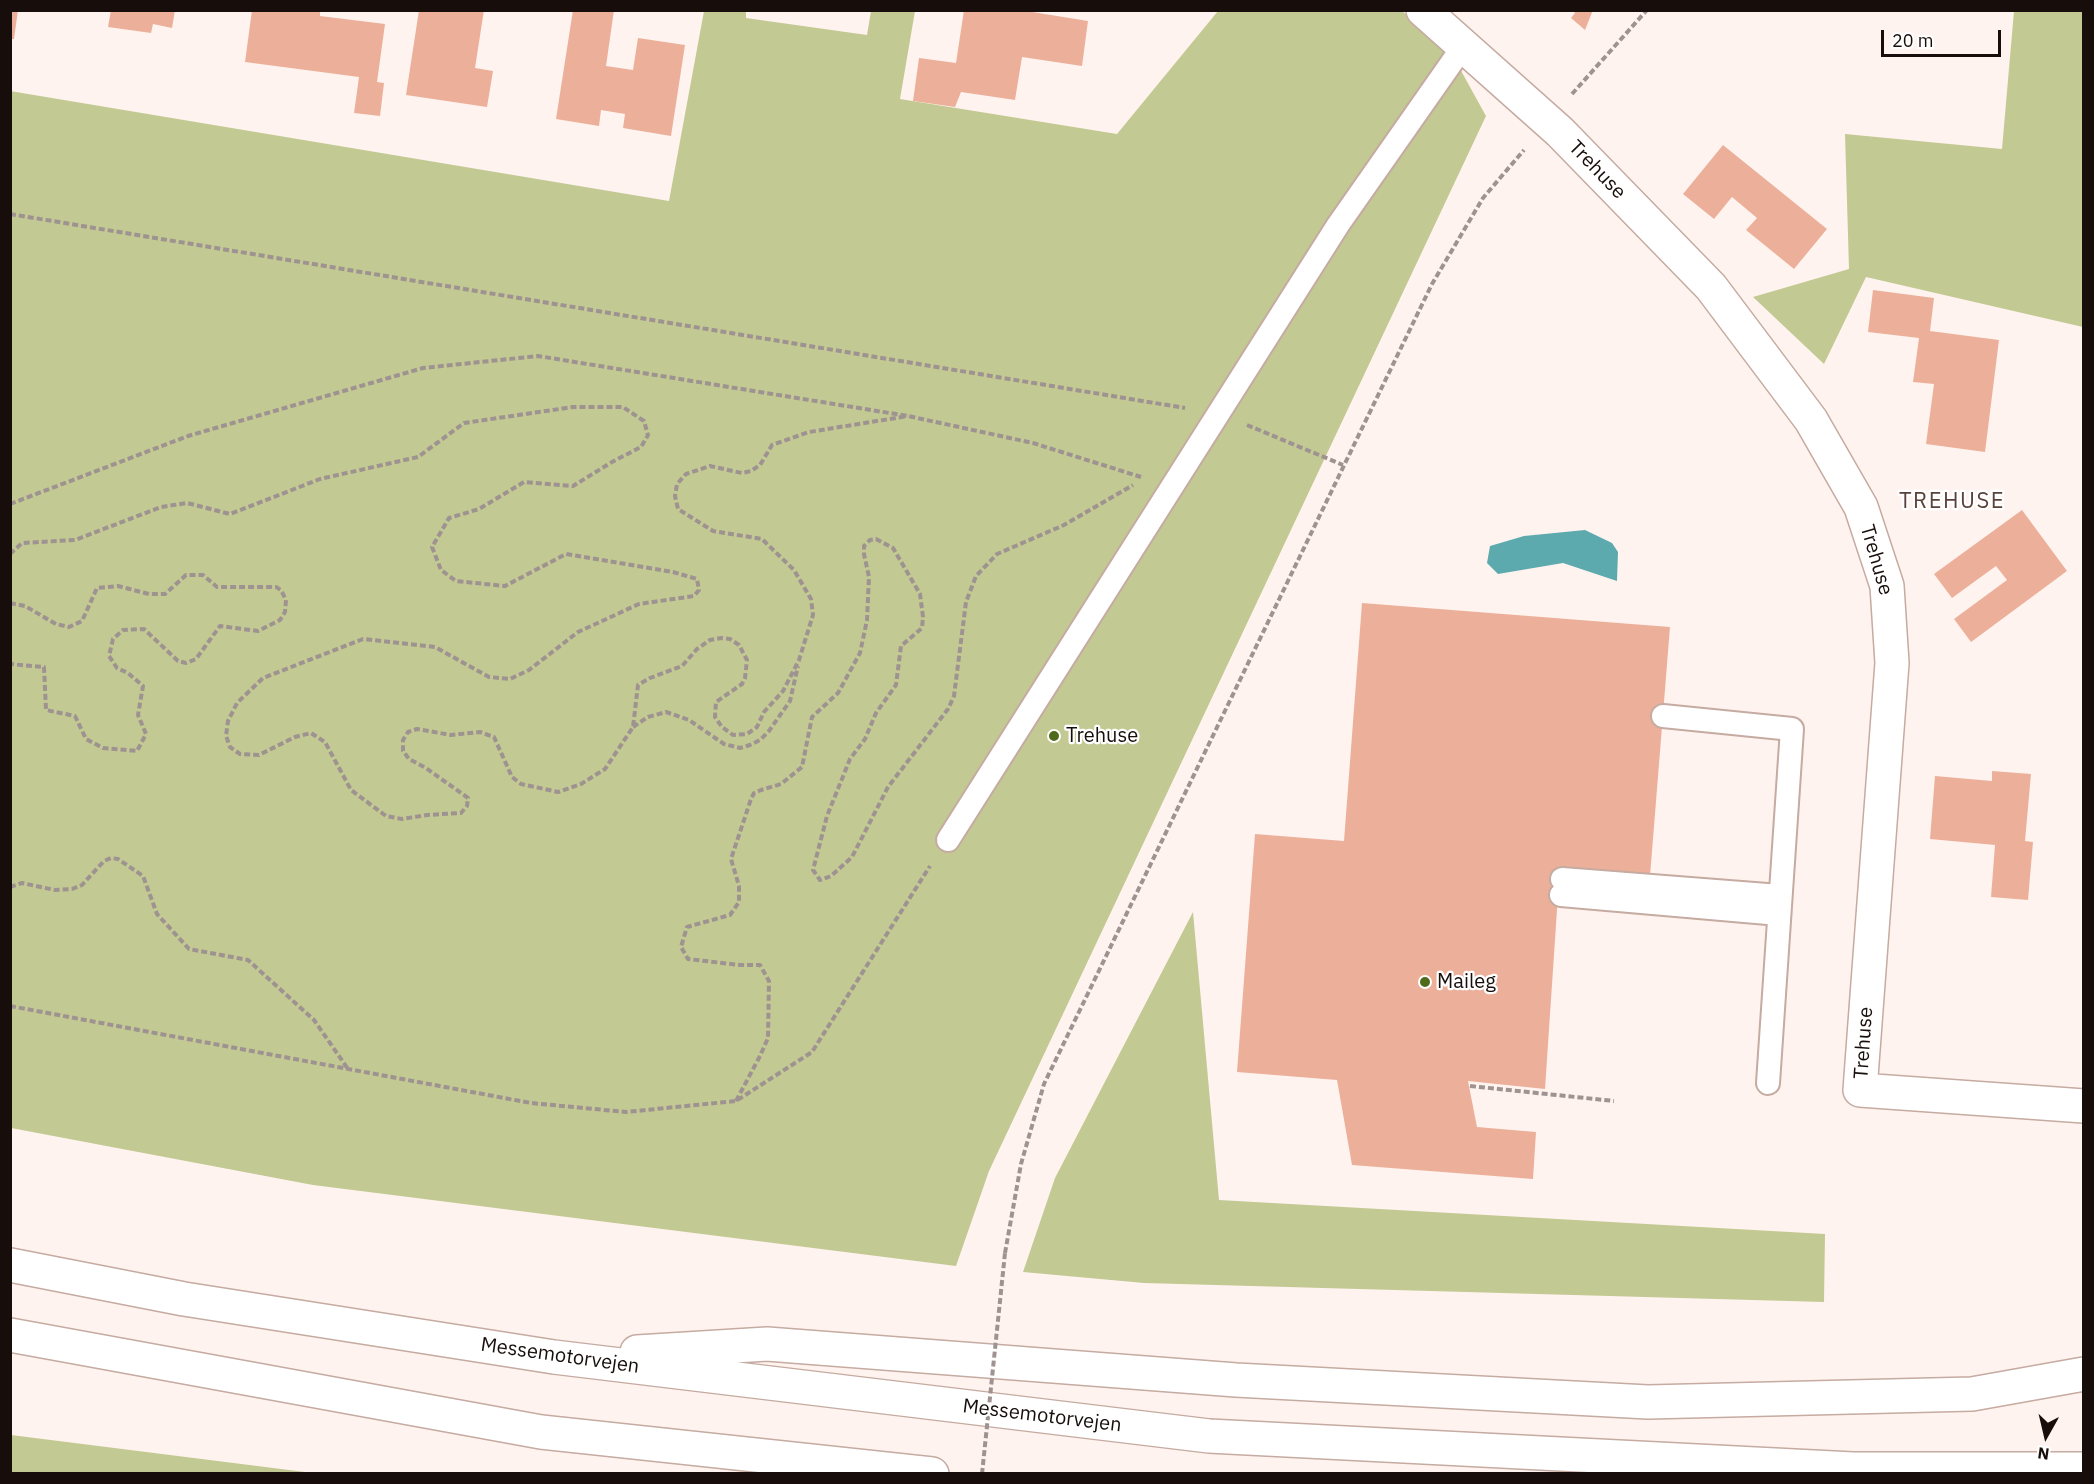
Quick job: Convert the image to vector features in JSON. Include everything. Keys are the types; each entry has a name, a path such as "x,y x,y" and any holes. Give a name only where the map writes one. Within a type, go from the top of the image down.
{"main road":[{"name":"Trehuse","path":"1423,10 1548,121 1711,287 1811,420 1860,507 1887,586 1892,663 1860,1090 2084,1106"},
{"name":"Messemotorvejen","path":"10,1265 184,1299 554,1357 1209,1436 1852,1470 2084,1469"},
{"path":"10,1335 541,1432 712,1473"},
{"path":"554,1357 767,1344 1236,1380 1648,1402 1972,1394 2084,1374"},
{"path":"541,1432 932,1473"}],"lane":[{"path":"948,840 1338,225 1464,45"},
{"path":"1663,716 1792,729 1767,1083"},
{"path":"1562,887 1780,905"}],"path":[{"path":"982,1473 1005,1253 1021,1164 1044,1084 1432,284 1484,198 1548,121 1647,10"},
{"path":"10,214 1218,413 1343,465"},
{"path":"10,504 188,436 412,371 538,356 908,416 1033,443 1144,478 1064,525 997,554 976,576 966,602 954,696 948,709 888,787 852,856 831,876 820,879 813,870 831,807 850,759 865,739 876,713 896,685 901,646 921,628 923,617 920,594 892,548 876,539 870,540 864,546 869,577 867,620 860,653 838,693 812,717 802,767 781,784 754,793 751,799 731,859 739,886 739,902 730,915 687,927 681,947 688,959 760,965 769,981 768,1038 736,1101"},
{"path":"10,554 22,543 75,540 161,507 187,503 230,514 320,479 418,457 464,423 573,407 623,407 644,421 648,435 641,447 573,486 524,483 479,509 449,518 432,547 441,570 456,581 505,586 566,554 673,572 698,579 699,590 694,596 639,604 578,632 529,670 510,679 489,676 435,647 363,639 263,678 237,703 228,721 226,736 230,747 240,754 259,755 295,737 311,733 325,742 351,790 386,816 402,819 461,813 469,801 468,798 426,768 409,759 403,751 403,740 408,732 417,729 452,735 480,732 494,737 512,777 521,784 558,792 581,784 605,769 633,727 648,717 666,712 689,720 724,744 740,748 760,740 790,701 799,660 813,615 808,592 794,570 762,539 713,531 678,509 675,496 677,484 686,474 710,466 742,473 751,471 760,465 772,446 808,432 908,416"},
{"path":"10,603 25,606 56,624 69,627 82,621 97,588 118,586 149,594 165,594 186,575 203,575 217,587 276,587 281,590 286,600 285,612 280,620 258,631 220,626 196,659 186,663 178,661 144,629 123,630 113,639 109,656 117,668 128,673 143,686 138,715 146,734 137,751 103,748 86,739 75,716 46,710 44,667 10,663"},
{"path":"633,727 638,685 681,666 710,640 730,639 738,645 747,660 747,670 742,684 716,702 715,717 722,727 733,735 747,734 757,727 764,712 783,691 799,660"},
{"path":"10,1006 531,1103 626,1112 736,1101 812,1052 948,840"},
{"path":"10,887 22,883 55,890 72,889 82,885 104,861 111,858 118,859 143,876 158,914 189,950 248,960 314,1020 348,1070"},
{"path":"1470,1086 1614,1101"}],"green space":[{"path":"704,11 746,11 746,18 867,35 871,11 915,11 900,99 1117,134 1218,11 1402,11 1449,49 1486,116 989,1171 956,1266 313,1185 11,1128 10,91 669,201"},
{"path":"2014,11 2083,11 2083,327 1866,277 1824,364 1753,297 1849,269 1845,134 2002,149"},
{"path":"1193,912 1219,1200 1825,1234 1824,1302 1144,1283 1023,1272 1055,1178"},
{"path":"11,1435 313,1473 11,1473"}],"water":[{"path":"1585,530 1612,543 1618,552 1617,581 1563,563 1498,574 1487,563 1490,546 1524,536"}],"building":[{"path":"10,10 18,10 14,39 10,39"},
{"path":"111,10 175,10 172,28 153,24 151,33 108,27"},
{"path":"252,10 320,10 320,16 385,24 377,82 384,83 380,116 354,113 359,77 245,62"},
{"path":"419,10 484,10 475,68 493,71 487,107 406,95"},
{"path":"573,10 614,10 606,66 633,70 638,38 685,45 671,136 623,128 625,114 601,110 599,126 556,119"},
{"path":"964,10 1020,10 1088,21 1082,66 1022,57 1015,100 961,92 955,107 913,101 919,58 956,63"},
{"path":"1573,10 1593,10 1585,30 1571,18 1575,13"},
{"path":"1723,145 1827,229 1794,269 1746,230 1757,218 1732,197 1714,219 1683,194"},
{"path":"1873,290 1934,298 1930,331 1999,340 1985,452 1926,444 1934,384 1913,382 1919,338 1868,332"},
{"path":"2022,510 2067,571 1971,642 1954,619 2007,580 1996,566 1952,598 1934,574"},
{"path":"1362,603 1670,627 1650,876 1558,895 1545,1089 1468,1081 1477,1127 1536,1132 1533,1179 1352,1165 1337,1080 1237,1072 1255,834 1344,841"},
{"path":"1992,771 2031,774 2025,841 2033,842 2028,900 1991,897 1995,845 1930,839 1935,776 1992,781"}],"place":[{"name":"Trehuse","path":"1054,736"},
{"name":"Maileg","path":"1425,982"}],"district":[{"name":"TREHUSE","path":"1952,502"}]}
